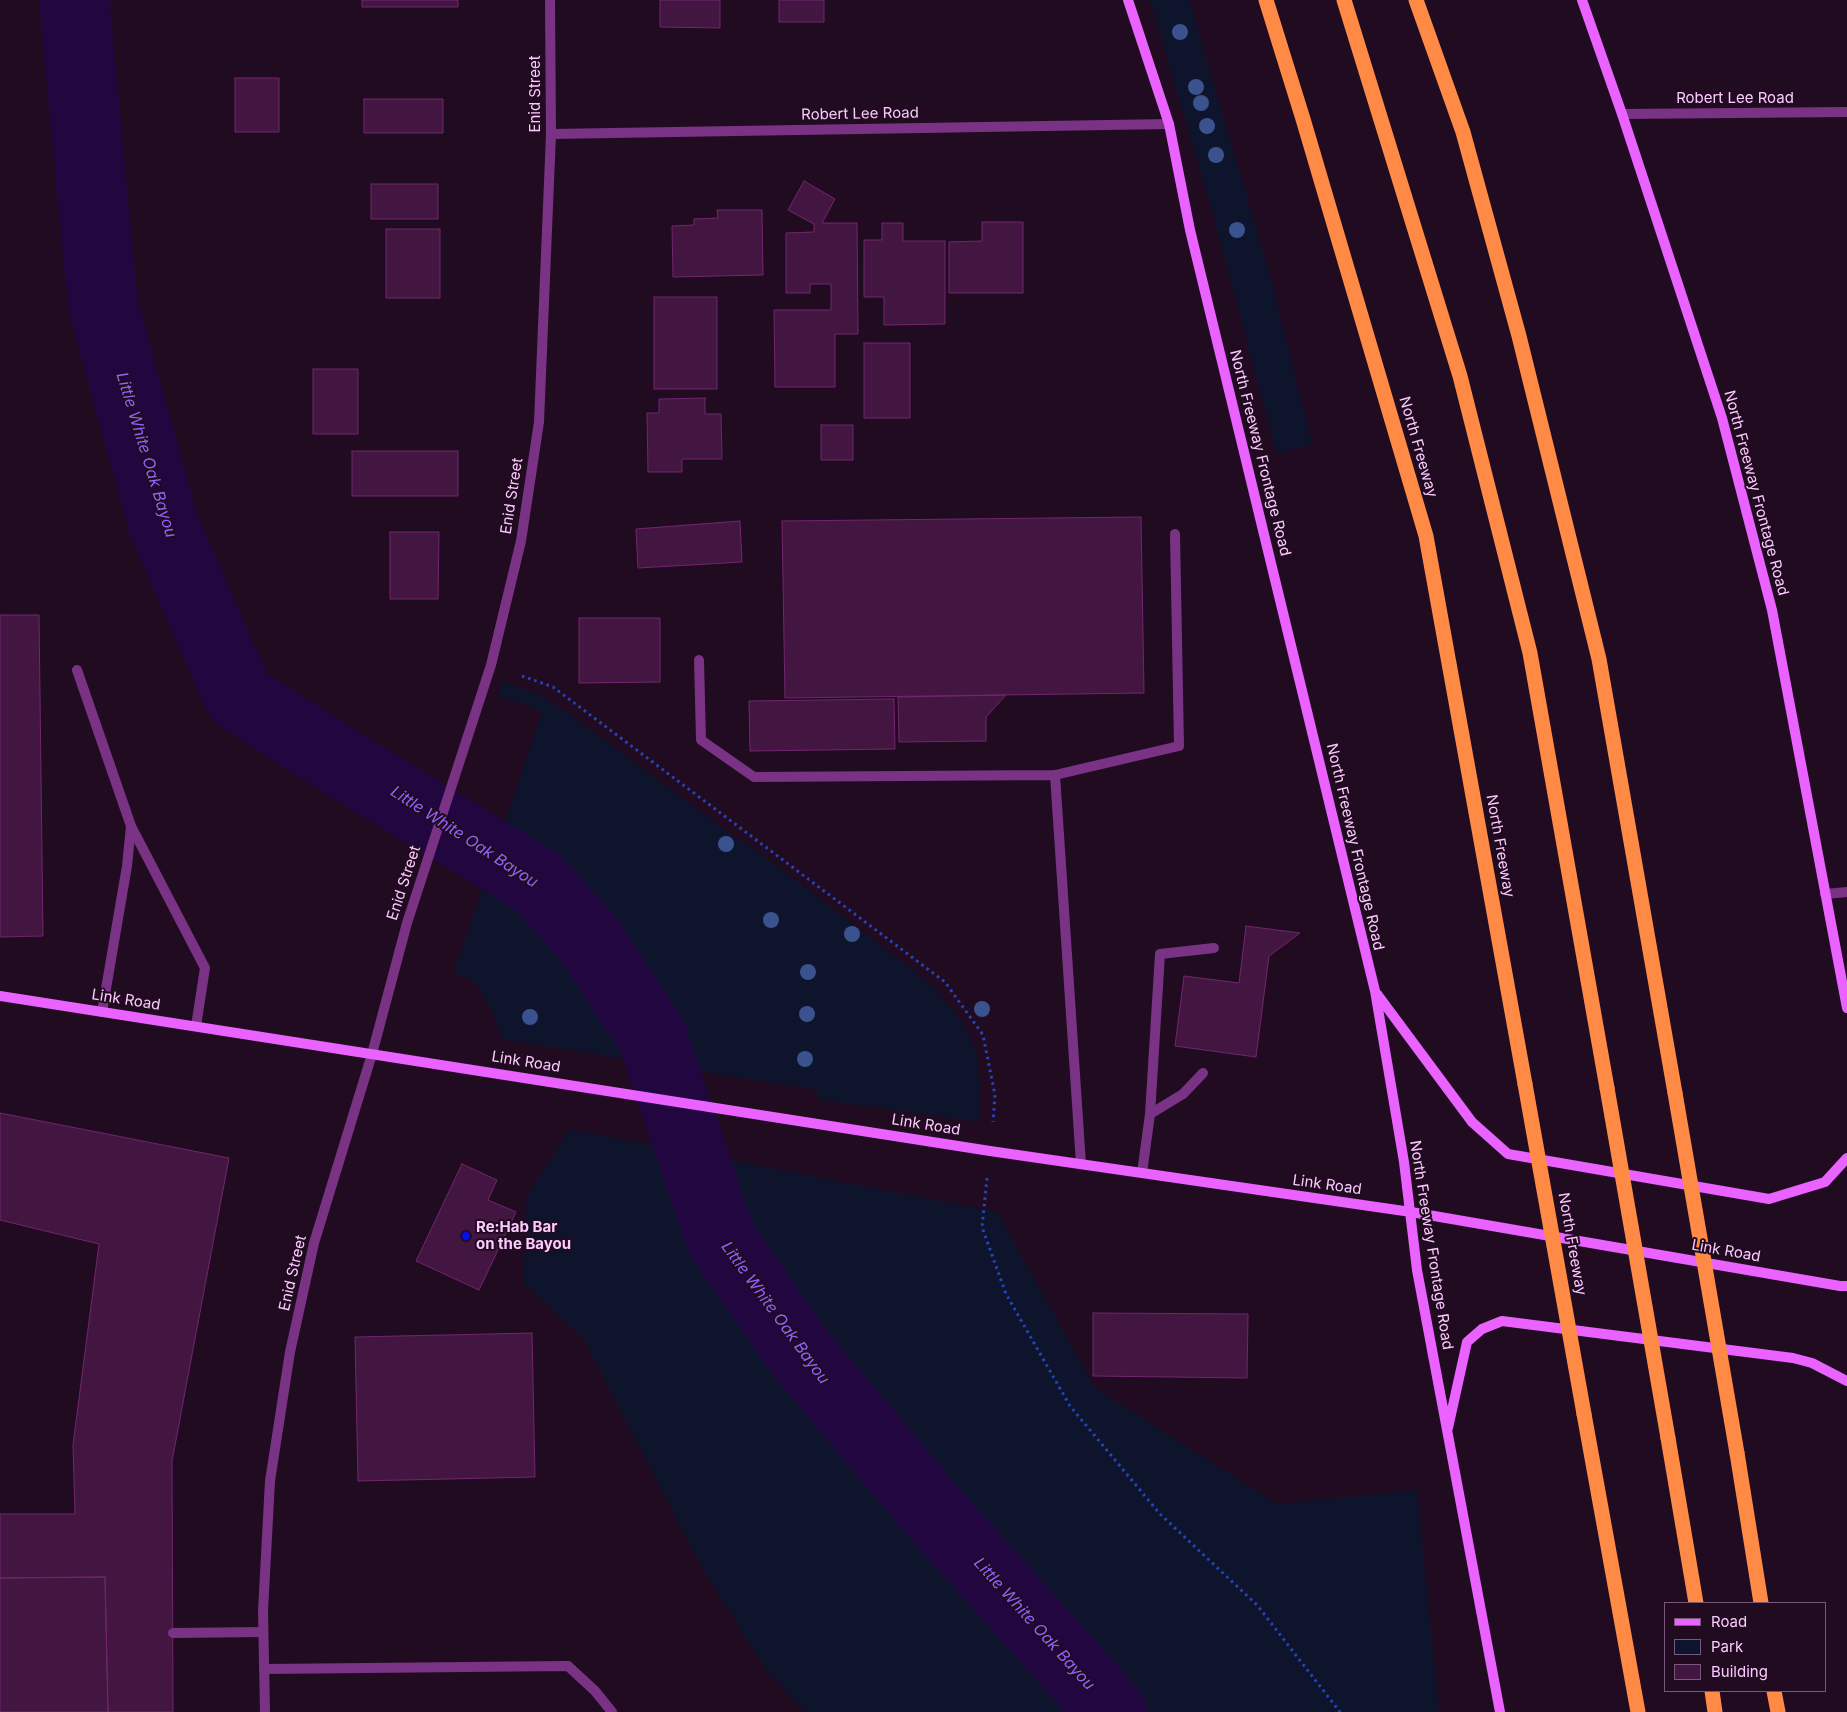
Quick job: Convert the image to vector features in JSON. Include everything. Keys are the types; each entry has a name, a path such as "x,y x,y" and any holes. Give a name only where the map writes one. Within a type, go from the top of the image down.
{"highway":[{"name":"North Freeway","path":"1266,0 1426,536 1638,1712"},
{"path":"1344,0 1460,376 1530,653 1696,1602"},
{"path":"1416,0 1463,132 1519,336 1599,659 1737,1453 1760,1602"},
{"path":"1712,1692 1715,1712"},
{"path":"1774,1692 1778,1712"}],"main road":[{"name":"North Freeway Frontage Road","path":"1128,0 1169,124 1190,230 1374,991 1411,1212 1417,1270 1500,1712"},
{"name":"North Freeway Frontage Road","path":"1582,0 1622,114 1722,418 1772,610 1847,1008"},
{"path":"1374,991 1472,1122 1508,1154 1769,1199 1825,1182 1847,1158"},
{"name":"Link Road","path":"0,996 1081,1164 1411,1212 1847,1286"},
{"path":"1447,1432 1467,1342 1482,1329 1502,1322 1793,1358 1812,1363 1847,1381"}],"street":[{"name":"Enid Street","path":"264,1712 263,1632 270,1481 290,1352 314,1243 372,1054 407,923 492,665 521,541 539,422 551,134 550,0"},
{"name":"Robert Lee Road","path":"1622,114 1847,112"},
{"name":"Robert Lee Road","path":"551,134 1169,124"},
{"path":"699,660 701,740 754,777 1055,775 1179,746 1175,534"},
{"path":"77,670 131,826 205,968 196,1026"},
{"path":"1055,775 1081,1164"},
{"path":"102,1012 127,866 131,826"},
{"path":"1825,894 1847,892"},
{"path":"1142,1173 1150,1114 1160,954 1214,948"},
{"path":"1150,1114 1183,1094 1203,1074"},
{"path":"173,1633 263,1632"},
{"path":"264,1669 568,1666 595,1691 612,1712"}],"path":[{"path":"522,676 553,687 945,982 983,1036 995,1095 993,1122"},
{"path":"987,1178 982,1227 1006,1294 1070,1406 1160,1514 1257,1605 1340,1712"}],"green space":[{"path":"1150,0 1189,0 1269,272 1312,444 1277,454 1215,221"},
{"path":"503,681 539,695 564,710 733,836 755,849 932,985 961,1020 977,1054 979,1122 817,1099 818,1090 503,1039 491,1009 475,981 454,973 542,712 498,695"},
{"path":"569,1129 997,1212 1095,1388 1277,1504 1417,1490 1439,1712 806,1712 768,1673 697,1559 584,1339 523,1282 527,1197"}],"building":[{"path":"362,0 458,0 458,7 362,7"},
{"path":"660,0 720,0 720,28 660,27"},
{"path":"779,0 824,0 824,22 779,22"},
{"path":"235,78 279,78 279,132 235,132"},
{"path":"364,99 443,99 443,133 364,133"},
{"path":"804,181 835,199 822,223 857,223 858,334 835,334 835,387 775,387 774,310 831,310 831,284 810,284 810,293 786,293 786,233 814,232 814,224 788,210"},
{"path":"371,184 438,184 438,219 371,219"},
{"path":"717,210 762,210 763,275 673,277 672,226 694,225 694,219 718,218"},
{"path":"982,222 1023,222 1023,293 949,293 949,242 982,241"},
{"path":"882,223 903,223 903,241 945,241 945,324 884,325 884,297 864,297 864,240 882,240"},
{"path":"386,229 440,229 440,298 386,298"},
{"path":"654,297 717,297 717,389 654,389"},
{"path":"864,343 910,343 910,418 864,418"},
{"path":"313,369 358,369 358,434 313,434"},
{"path":"705,398 705,414 721,414 722,459 682,459 682,472 648,472 647,413 659,413 659,399"},
{"path":"821,425 853,425 853,460 821,460"},
{"path":"352,451 458,451 458,496 352,496"},
{"path":"1141,517 1144,693 785,698 782,521"},
{"path":"740,521 742,562 638,568 636,529"},
{"path":"390,532 439,532 438,599 390,599"},
{"path":"0,615 39,615 43,936 0,937"},
{"path":"579,618 660,618 660,682 579,683"},
{"path":"1006,695 986,717 986,741 899,742 898,697"},
{"path":"894,699 895,749 750,751 749,701"},
{"path":"1246,926 1300,933 1269,956 1256,1057 1175,1046 1184,976 1239,983"},
{"path":"0,1113 229,1158 172,1461 173,1712 108,1712 105,1577 0,1578 0,1514 75,1514 73,1445 99,1244 0,1220"},
{"name":"Re:Hab Bar on the Bayou","path":"462,1164 497,1180 488,1200 516,1212 479,1290 416,1261"},
{"path":"1093,1313 1248,1314 1247,1378 1093,1376"},
{"path":"532,1333 535,1477 358,1481 355,1337"},
{"path":"105,1577 108,1712 0,1712 0,1578"}],"waterway":[{"name":"Little White Oak Bayou","path":"76,0 75,11 103,305 164,526 239,697 344,764 536,881 588,938 652,1036 720,1237 800,1353 930,1508 1112,1712"}],"place":[{"name":"Re:Hab Bar on the Bayou","path":"466,1236"}]}
